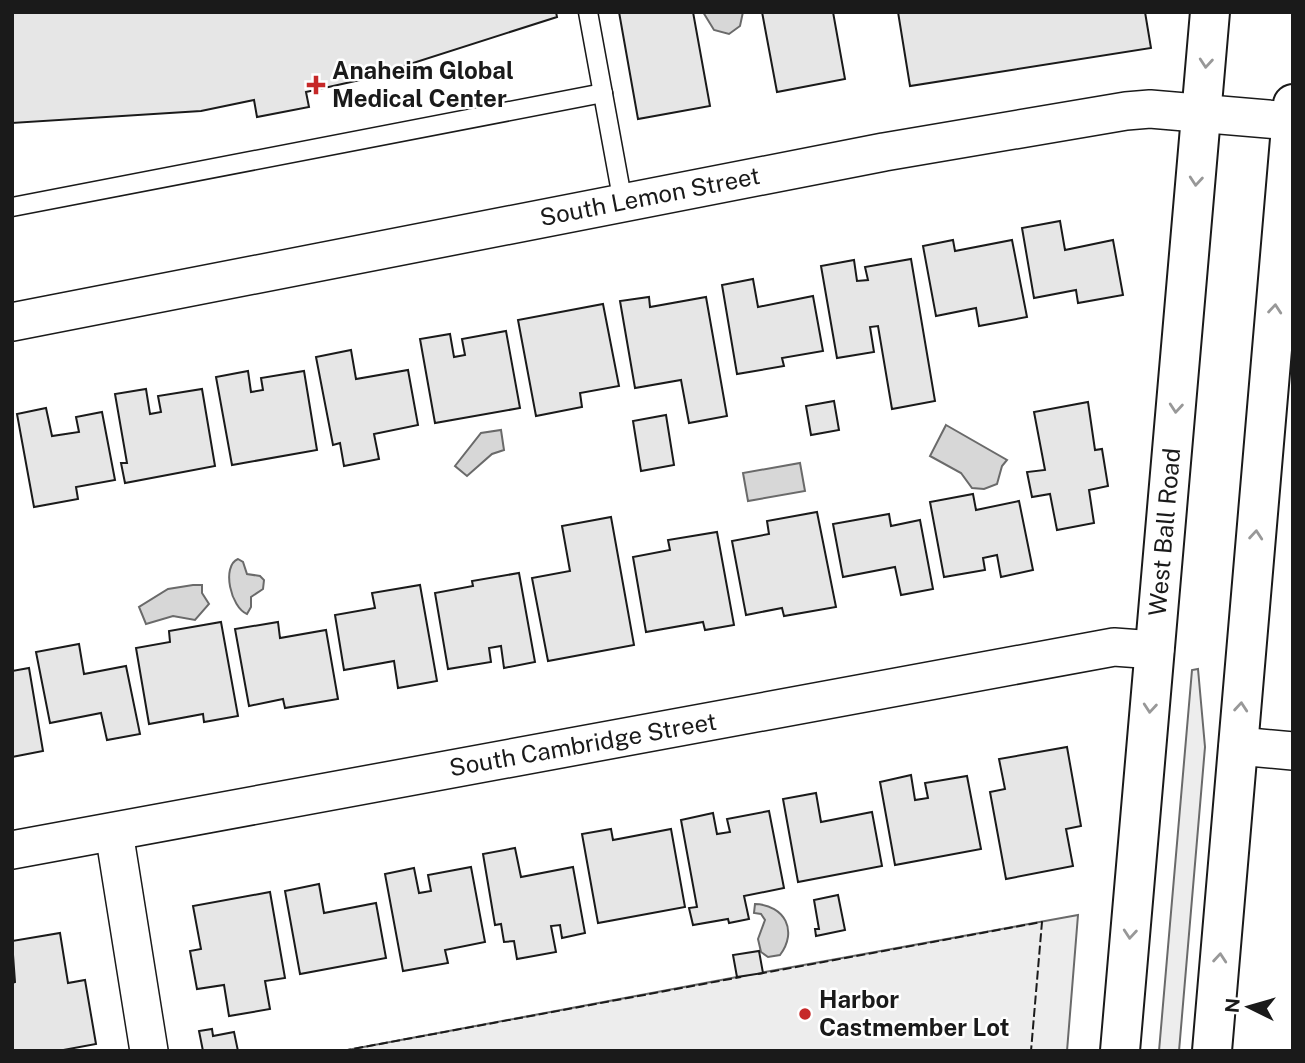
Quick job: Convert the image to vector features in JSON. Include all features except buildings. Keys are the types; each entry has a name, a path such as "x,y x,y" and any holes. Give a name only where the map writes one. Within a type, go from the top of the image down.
{"main road":[{"name":"West Ball Road","path":"1120,1051 1210,12"},
{"path":"1212,1051 1292,112"}],"street":[{"name":"South Lemon Street","path":"12,322 884,152 1126,111 1150,109 1201,113 1292,112"},
{"name":"South Cambridge Street","path":"12,850 1114,647 1155,650"},
{"path":"1238,746 1293,751"},
{"path":"114,832 149,1051"}],"lane":[{"path":"588,12 623,202"},
{"path":"12,207 603,93"}],"shaded area":[{"path":"703,12 743,12 740,26 729,34 714,30"},
{"path":"946,425 1007,460 1002,466 997,484 984,489 972,488 961,473 930,456"},
{"path":"501,430 504,450 492,454 467,476 455,466 481,433"},
{"path":"800,463 805,491 748,501 743,473"},
{"path":"238,559 243,562 247,574 260,576 264,580 263,589 251,597 251,607 247,614 236,604 230,587 230,570"},
{"path":"202,585 202,593 209,604 195,620 173,616 146,624 139,607 168,589"},
{"path":"1198,669 1205,747 1179,1051 1159,1051 1192,670"},
{"path":"755,904 774,909 786,921 788,937 780,955 768,957 761,952 758,939 765,920 761,914 754,913"},
{"name":"Harbor Castmember Lot","path":"1078,915 1067,1051 342,1051 737,977"}],"fence":[{"path":"758,974 1042,922 1031,1051"},
{"path":"342,1051 741,977"}],"place":[{"name":"Anaheim Global Medical Center","path":"316,85"},
{"name":"Harbor Castmember Lot","path":"805,1014"}]}
